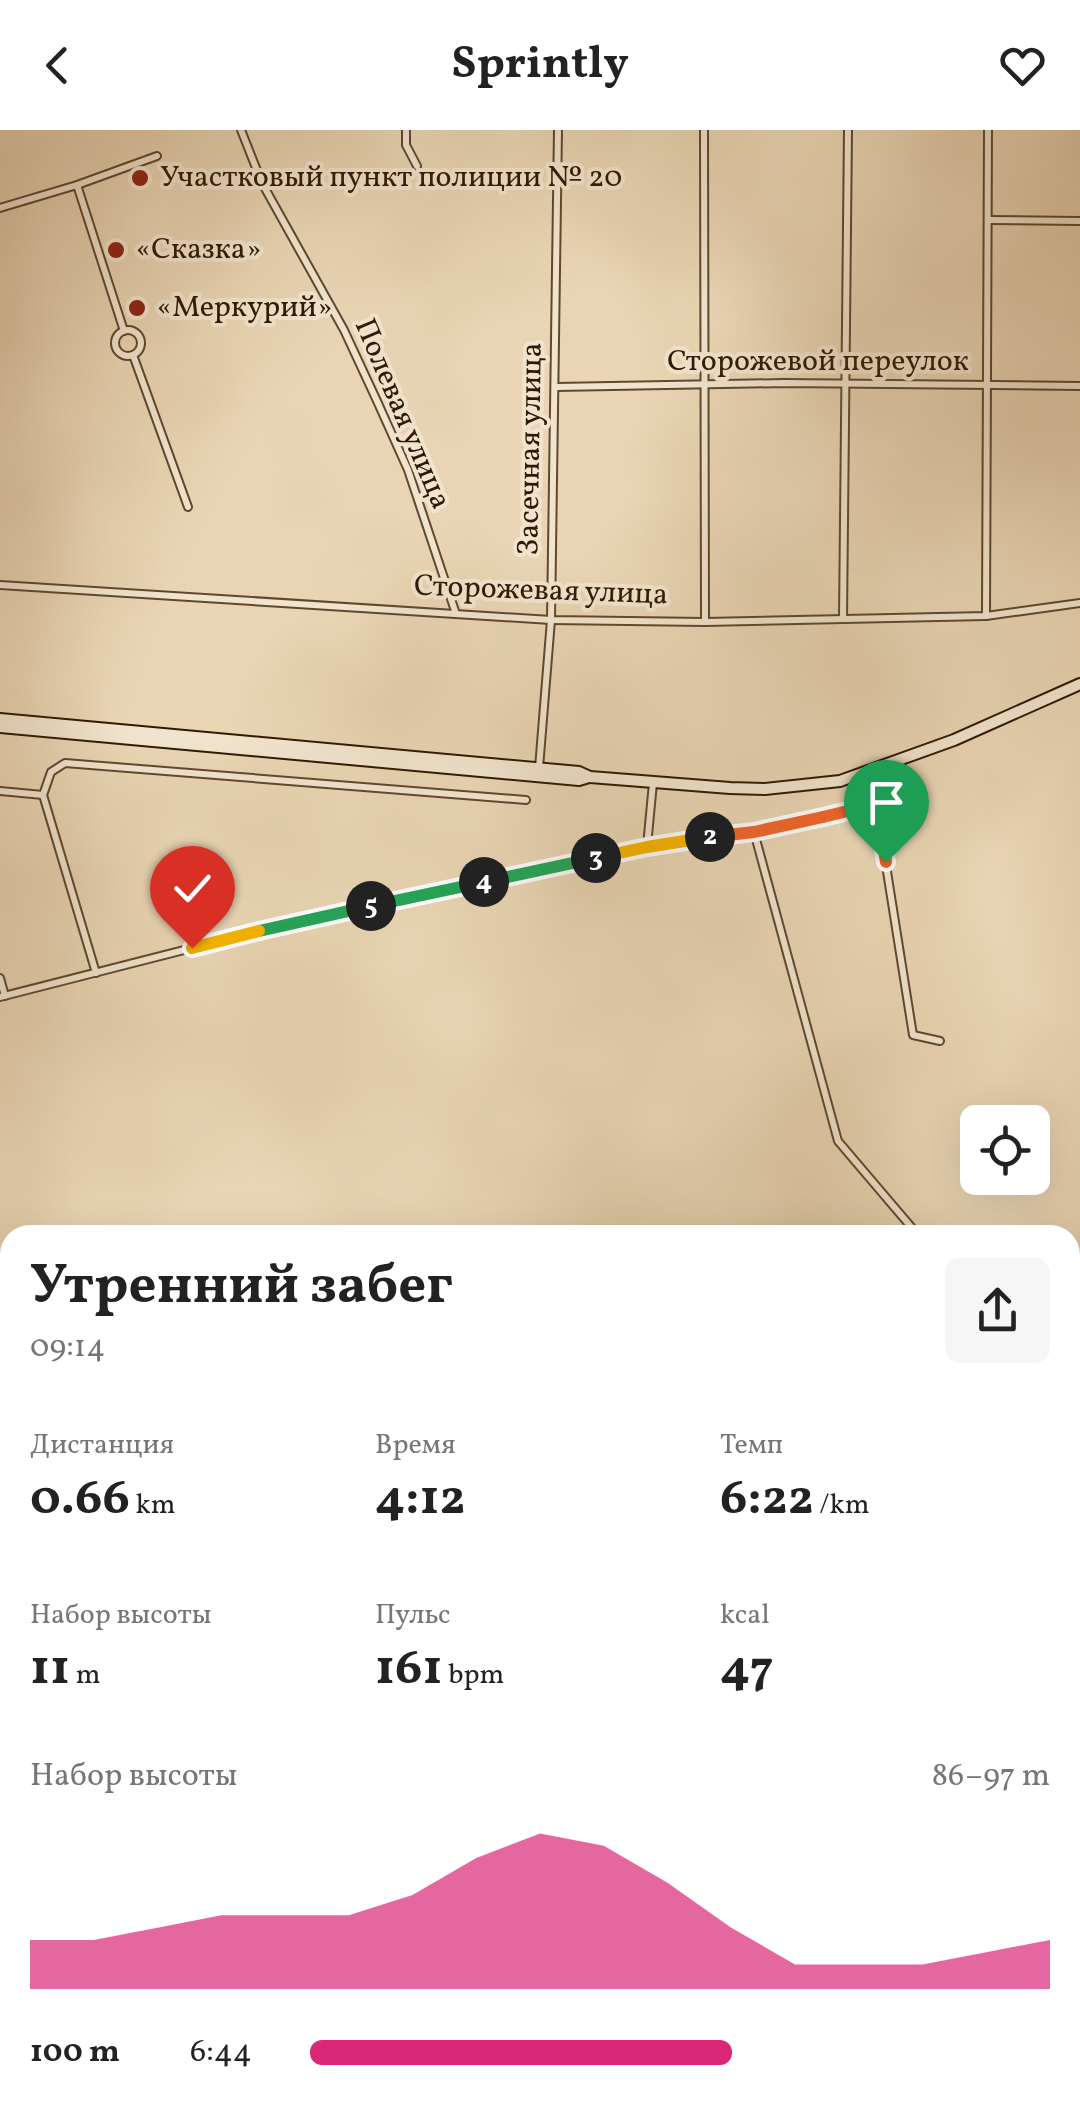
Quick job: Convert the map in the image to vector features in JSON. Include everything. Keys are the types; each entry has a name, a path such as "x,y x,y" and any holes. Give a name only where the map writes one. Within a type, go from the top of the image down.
{"main road":[{"path":"0,718 540,768 653,783 765,789 840,782 871,772 1080,684"},
{"path":"0,727 579,780 590,777"}],"street":[{"name":"Полевая улица","path":"241,130 262,182 344,330 408,470 456,614"},
{"path":"406,130 406,145 417,166"},
{"name":"Засечная улица","path":"540,768 551,620 558,130"},
{"path":"704,130 704,622"},
{"path":"843,620 848,130"},
{"path":"986,616 988,130"},
{"path":"0,208 157,156"},
{"path":"76,185 124,331"},
{"path":"988,220 1080,222"},
{"path":"124,331 136,333 140,339 140,347 132,355 125,356 116,347 118,336 124,331"},
{"path":"132,355 188,507"},
{"name":"Сторожевой переулок","path":"556,387 1080,386"},
{"name":"Сторожевая улица","path":"0,584 551,620 704,622 986,616 1080,604"},
{"path":"96,973 43,795 51,772 66,763 526,800"},
{"path":"871,772 913,1035 940,1041"},
{"path":"647,847 653,783"},
{"path":"0,791 43,795"},
{"path":"0,978 2,997 290,924 647,847 754,832 877,804"},
{"path":"754,832 830,1122 838,1141 909,1225"}],"place":[{"name":"Участковый пункт полиции № 20","path":"140,178"},
{"name":"«Сказка»","path":"116,250"},
{"name":"«Меркурий»","path":"137,308"}],"route":[{"path":"192,948 647,847 754,832 877,804 886,862"}]}
